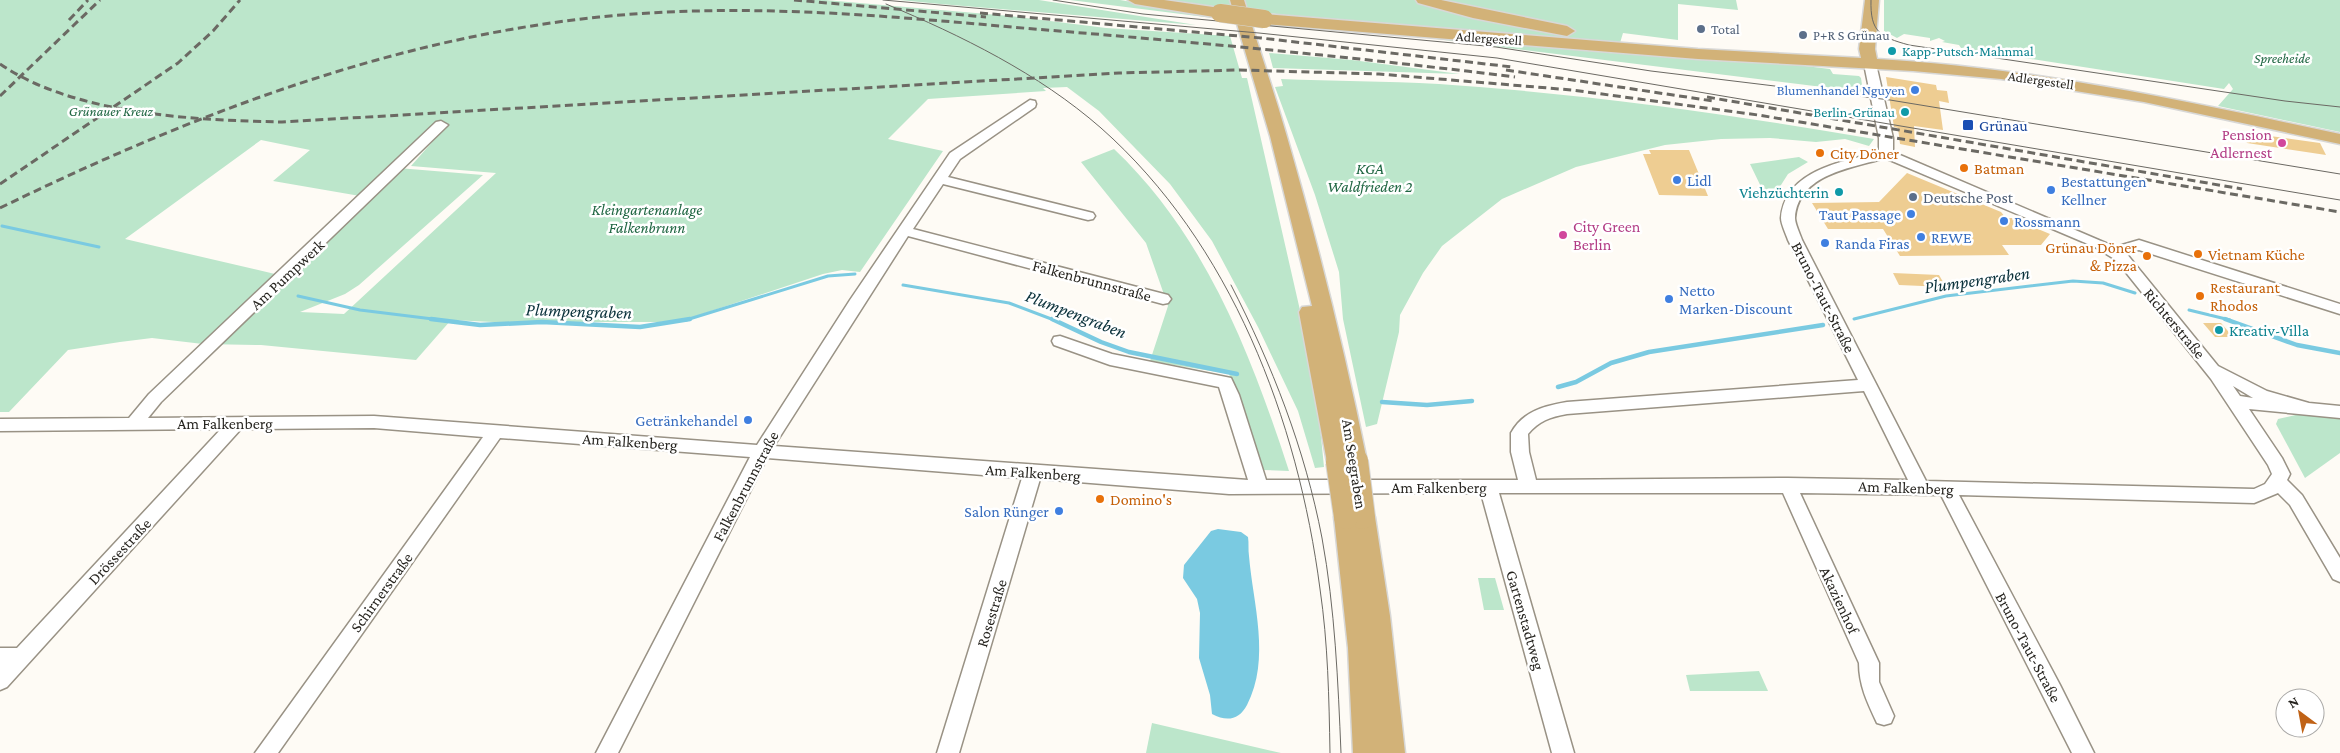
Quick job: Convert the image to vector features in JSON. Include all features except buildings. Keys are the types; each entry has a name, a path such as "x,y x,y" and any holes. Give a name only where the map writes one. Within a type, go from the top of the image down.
{"main road":[{"name":"Adlergestell","path":"1136,0 1223,7 1264,19 1698,54 1737,54"},
{"path":"1236,0 1265,89 1284,181"},
{"name":"Adlergestell","path":"1423,0 1535,26 1737,54 1948,69 2059,82 2144,97 2340,138"},
{"path":"1870,64 1867,49 1872,0"},
{"path":"1223,7 1284,181"},
{"name":"Am Seegraben","path":"1284,181 1338,374 1355,517 1377,616 1391,753"},
{"name":"Am Seegraben","path":"1355,517 1367,753"}],"street":[{"path":"1870,64 1886,138 1886,154"},
{"name":"Falkenbrunnstraße","path":"607,753 762,451 850,312 956,156 1030,104"},
{"name":"Am Pumpwerk","path":"133,424 155,398 441,125"},
{"name":"Richterstraße","path":"1886,154 2121,257 2208,362 2237,402 2276,463 2280,474 2278,482"},
{"name":"Bruno-Taut-Straße","path":"1886,154 1840,167 1807,181 1795,196 1788,219 1795,240 1844,332 1868,385 1920,488"},
{"path":"940,179 1088,216"},
{"name":"Falkenbrunnstraße","path":"905,231 1163,299"},
{"path":"2113,252 2140,245 2340,309"},
{"path":"1060,341 1110,359 1225,382 1230,391 1243,440 1258,473 1258,487"},
{"path":"2208,362 2247,388 2302,406"},
{"path":"1529,487 1520,452 1519,433 1531,419 1546,412 1638,402 1868,385"},
{"path":"2237,402 2302,406 2340,412"},
{"name":"Drössestraße","path":"0,681 238,422"},
{"name":"Am Falkenberg","path":"0,425 374,422 1033,472 1258,487 1788,485 2254,496 2265,494 2278,482"},
{"name":"Schirnerstraße","path":"266,753 496,431"},
{"name":"Rosestraße","path":"948,753 1033,472"},
{"path":"2278,482 2296,500 2340,574"},
{"name":"Akazienhof","path":"1788,485 1869,664 1869,682 1884,716"},
{"name":"Gartenstadtweg","path":"1488,487 1563,753"},
{"name":"Bruno-Taut-Straße","path":"1946,488 2049,683 2083,753"},
{"path":"0,657 22,657"}],"green space":[{"path":"0,0 825,0 1010,16 1106,28 1230,36 1242,78 1247,78 1315,376 1324,467 1315,468 1298,411 1258,327 1212,241 1170,184 1099,111 1067,87 1043,88 1046,91 928,99 888,139 943,151 860,272 842,270 823,274 690,318 660,322 493,322 451,320 416,360 261,345 203,344 152,338 68,350 9,412 0,412","holes":["448,124 411,166 496,173 344,314 300,312 345,294 359,285 483,175 398,168 435,125","261,140 310,150 273,181 360,196 275,274 125,239"]},
{"path":"900,0 1039,0 1196,25 940,4"},
{"path":"1070,0 1120,0 1221,17 1221,19"},
{"path":"1152,0 1736,0 1738,10 1678,4 1678,40 1623,33 1620,43 1355,23"},
{"name":"Spreeheide","path":"1884,0 2340,0 2340,132 2218,106 2233,89 2229,83 2224,89 1961,48 1959,45 1942,42 1945,41 1939,38 1930,41 1930,38 1904,34 1897,38 1884,31"},
{"path":"1412,36 1746,59 1830,69 1833,74 1859,76 1863,92"},
{"path":"1269,53 1352,60 1460,74 1273,68"},
{"name":"KGA Waldfrieden 2","path":"1281,79 1439,84 1548,93 1712,113 1874,139 1869,146 1845,139 1816,142 1770,138 1721,139 1665,145 1576,167 1502,199 1442,246 1423,273 1400,315 1399,332 1377,424 1366,427 1343,319 1339,272 1315,195 1275,87 1283,86"},
{"path":"1114,149 1146,183 1174,219 1199,258 1221,298 1241,340 1258,383 1289,471 1263,470 1229,374 1150,361 1168,306 1146,243 1081,162"},
{"path":"1799,157 1808,162 1788,174 1774,196 1765,195 1750,164"},
{"path":"2300,414 2340,419 2340,453 2305,478 2276,424 2278,419"},
{"path":"1478,578 1495,578 1504,610 1484,610"},
{"path":"1759,671 1768,691 1690,691 1686,675"},
{"path":"1152,723 1281,753 1146,753"}],"water":[{"path":"1218,529 1241,532 1248,537 1259,650 1258,669 1247,705 1236,717 1228,719 1212,714 1210,695 1199,658 1200,613 1197,599 1183,578 1184,565 1211,531"}],"waterway":[{"name":"Plumpengraben","path":"2,226 99,247"},
{"name":"Plumpengraben","path":"688,319 828,276 855,274"},
{"name":"Plumpengraben","path":"1854,319 1946,296 2073,281 2103,283 2135,293"},
{"name":"Plumpengraben","path":"903,285 1009,303 1054,320"},
{"name":"Plumpengraben","path":"298,296 360,310 441,320"},
{"name":"Plumpengraben","path":"2189,310 2230,320"},
{"name":"Plumpengraben","path":"431,319 480,325 542,322 640,327 688,319"},
{"name":"Plumpengraben","path":"1052,319 1101,342 1129,352 1237,374"},
{"name":"Plumpengraben","path":"2225,319 2297,345 2340,353"},
{"name":"Plumpengraben","path":"1558,387 1576,382 1611,363 1649,352 1823,325"},
{"name":"Plumpengraben","path":"1382,402 1427,405 1472,401"}],"tram line":[{"path":"883,0 1259,33 1497,58 2340,200"},
{"path":"1053,0 1143,14 1496,47 1651,71 1890,100 2340,174"},
{"path":"1871,0 1872,19 1879,32 1884,36 1909,45 2285,101 2340,107"},
{"path":"886,4 943,29 998,57 1052,90 1077,108 1101,128 1147,174 1187,225 1222,280 1251,338 1275,399 1295,462 1310,525 1325,630 1329,691 1330,753"},
{"path":"1231,285 1260,346 1286,408 1315,505 1322,538 1333,618 1341,753"}],"railway":[{"path":"69,20 88,0"},
{"path":"21,76 100,0"},
{"path":"114,107 178,63 213,31 240,0"},
{"path":"794,0 986,17"},
{"path":"203,118 291,86 443,43 520,28 599,17 708,11 816,12 925,20 1215,45 1515,77"},
{"path":"980,13 1261,38 1512,67"},
{"path":"0,64 21,76"},
{"path":"203,118 282,122 1119,73 1239,70 1379,74 1572,90 1758,115 2340,212"},
{"path":"1506,70 1713,101"},
{"path":"0,96 21,76"},
{"path":"21,76 63,94 114,107"},
{"path":"1707,97 2242,189"},
{"path":"0,184 114,107"},
{"path":"114,107 203,118"},
{"path":"0,208 71,174 203,118"}],"place":[{"name":"Total","path":"1701,29"},
{"name":"P+R S Grünau","path":"1803,35"},
{"name":"Kapp-Putsch-Mahnmal","path":"1892,51"},
{"name":"Blumenhandel Nguyen","path":"1915,90"},
{"name":"Berlin-Grünau","path":"1905,112"},
{"name":"Grünau","path":"1968,125"},
{"name":"Pension Adlernest","path":"2282,143"},
{"name":"City Döner","path":"1820,153"},
{"name":"Batman","path":"1964,168"},
{"name":"Lidl","path":"1677,180"},
{"name":"Bestattungen Kellner","path":"2051,190"},
{"name":"Viehzüchterin","path":"1839,192"},
{"name":"Deutsche Post","path":"1913,197"},
{"name":"Taut Passage","path":"1911,214"},
{"name":"Rossmann","path":"2004,221"},
{"name":"City Green Berlin","path":"1563,235"},
{"name":"REWE","path":"1921,237"},
{"name":"Randa Firas","path":"1825,243"},
{"name":"Vietnam Küche","path":"2198,254"},
{"name":"Grünau Döner & Pizza","path":"2147,256"},
{"name":"Restaurant Rhodos","path":"2200,296"},
{"name":"Netto Marken-Discount","path":"1669,299"},
{"name":"Kreativ-Villa","path":"2219,330"},
{"name":"Getränkehandel","path":"748,420"},
{"name":"Domino's","path":"1100,499"},
{"name":"Salon Rünger","path":"1059,511"}],"park label":[{"name":"Grünauer Kreuz","path":"111,111"},
{"name":"Kleingartenanlage Falkenbrunn","path":"647,218"}]}
